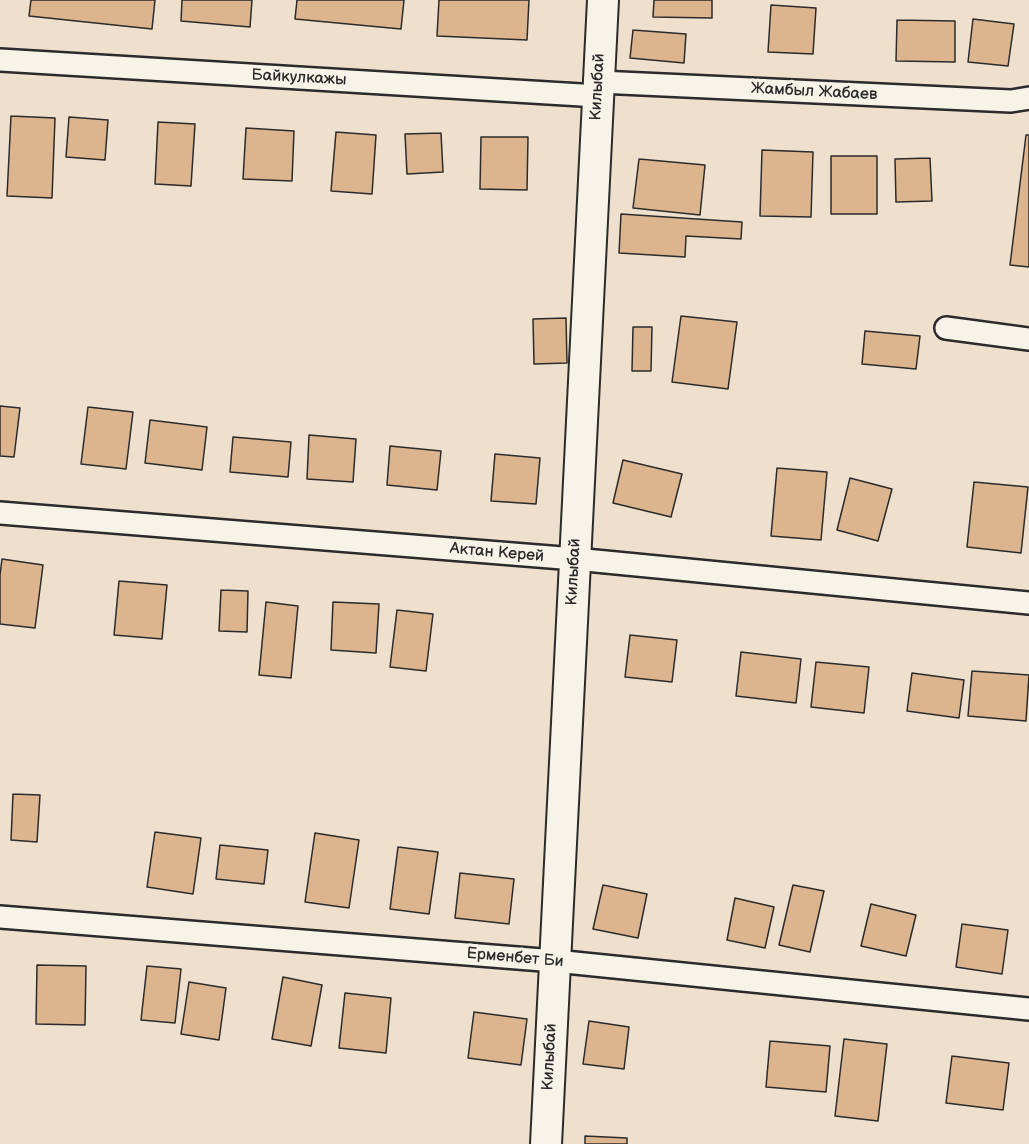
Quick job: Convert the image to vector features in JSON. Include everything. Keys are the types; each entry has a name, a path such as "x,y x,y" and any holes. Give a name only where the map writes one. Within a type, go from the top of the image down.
{"street":[{"name":"Килыбай","path":"546,1144 603,0"},
{"name":"Байкулкажы","path":"0,60 598,89"},
{"name":"Жамбыл Жабаев","path":"598,89 1011,101 1029,98"},
{"path":"946,328 1029,339"},
{"name":"Актан Керей","path":"0,513 575,560 1029,603"},
{"name":"Ерменбет Би","path":"0,917 555,961 1029,1009"}],"building":[{"path":"31,0 155,0 152,29 29,16"},
{"path":"182,0 252,0 250,27 181,21"},
{"path":"297,0 404,0 401,29 295,19"},
{"path":"439,0 529,0 527,40 437,36"},
{"path":"654,0 712,0 712,18 653,17"},
{"path":"771,5 816,8 813,54 768,52"},
{"path":"973,19 1014,24 1008,66 968,62"},
{"path":"897,20 955,21 955,62 896,61"},
{"path":"633,30 686,34 684,63 630,58"},
{"path":"11,116 55,118 52,198 7,196"},
{"path":"69,117 108,120 105,160 66,157"},
{"path":"158,122 195,124 191,186 155,184"},
{"path":"246,128 294,131 292,181 243,179"},
{"path":"336,132 376,135 372,194 331,191"},
{"path":"441,133 443,172 407,174 405,134"},
{"path":"1026,135 1029,135 1029,267 1010,265"},
{"path":"481,137 528,137 527,190 480,189"},
{"path":"762,150 813,152 811,217 760,216"},
{"path":"831,156 877,156 877,214 831,214"},
{"path":"930,158 932,201 896,202 895,159"},
{"path":"639,159 705,165 700,215 633,208"},
{"path":"621,214 742,222 741,239 686,236 685,257 619,253"},
{"path":"681,316 737,322 728,389 672,382"},
{"path":"566,318 567,363 534,364 533,319"},
{"path":"633,327 652,327 651,371 632,371"},
{"path":"865,331 920,336 916,369 862,364"},
{"path":"0,406 20,408 14,457 0,456"},
{"path":"88,407 133,412 126,469 81,464"},
{"path":"150,420 207,427 202,470 145,463"},
{"path":"309,435 356,439 353,482 307,479"},
{"path":"233,437 291,442 288,477 230,472"},
{"path":"390,446 441,451 437,490 387,485"},
{"path":"495,454 540,458 536,504 491,501"},
{"path":"623,460 682,474 671,517 613,503"},
{"path":"777,468 827,472 821,540 771,536"},
{"path":"850,478 892,489 878,541 837,530"},
{"path":"974,482 1028,487 1021,553 967,547"},
{"path":"2,559 43,565 35,628 0,624"},
{"path":"119,581 167,585 162,639 114,635"},
{"path":"221,590 248,591 247,632 219,631"},
{"path":"266,602 298,606 291,678 259,675"},
{"path":"333,602 379,604 376,653 331,650"},
{"path":"397,610 433,614 426,671 390,667"},
{"path":"630,635 677,640 672,682 625,677"},
{"path":"741,652 801,659 796,703 736,696"},
{"path":"816,662 869,667 864,713 811,707"},
{"path":"972,671 1029,675 1026,721 968,716"},
{"path":"912,673 964,680 959,718 907,711"},
{"path":"13,794 40,795 37,842 11,840"},
{"path":"155,832 201,838 193,894 147,887"},
{"path":"315,833 359,840 349,908 305,902"},
{"path":"220,845 268,850 264,884 216,879"},
{"path":"398,847 438,852 429,914 390,909"},
{"path":"460,873 514,879 509,924 455,918"},
{"path":"603,885 647,894 638,938 593,929"},
{"path":"793,885 824,891 810,952 779,945"},
{"path":"735,898 774,907 765,948 727,940"},
{"path":"871,904 916,915 906,956 861,946"},
{"path":"962,924 1008,930 1002,974 956,967"},
{"path":"37,965 86,966 85,1025 36,1024"},
{"path":"147,966 181,969 175,1023 141,1020"},
{"path":"283,977 322,985 311,1046 272,1039"},
{"path":"189,982 226,988 219,1040 181,1034"},
{"path":"345,993 391,998 386,1053 339,1048"},
{"path":"474,1012 527,1019 521,1065 468,1058"},
{"path":"589,1021 629,1027 624,1069 583,1064"},
{"path":"844,1039 887,1044 878,1121 835,1116"},
{"path":"770,1041 830,1046 826,1092 766,1087"},
{"path":"952,1056 1009,1063 1003,1110 946,1103"},
{"path":"585,1136 627,1138 627,1144 585,1144"}]}
